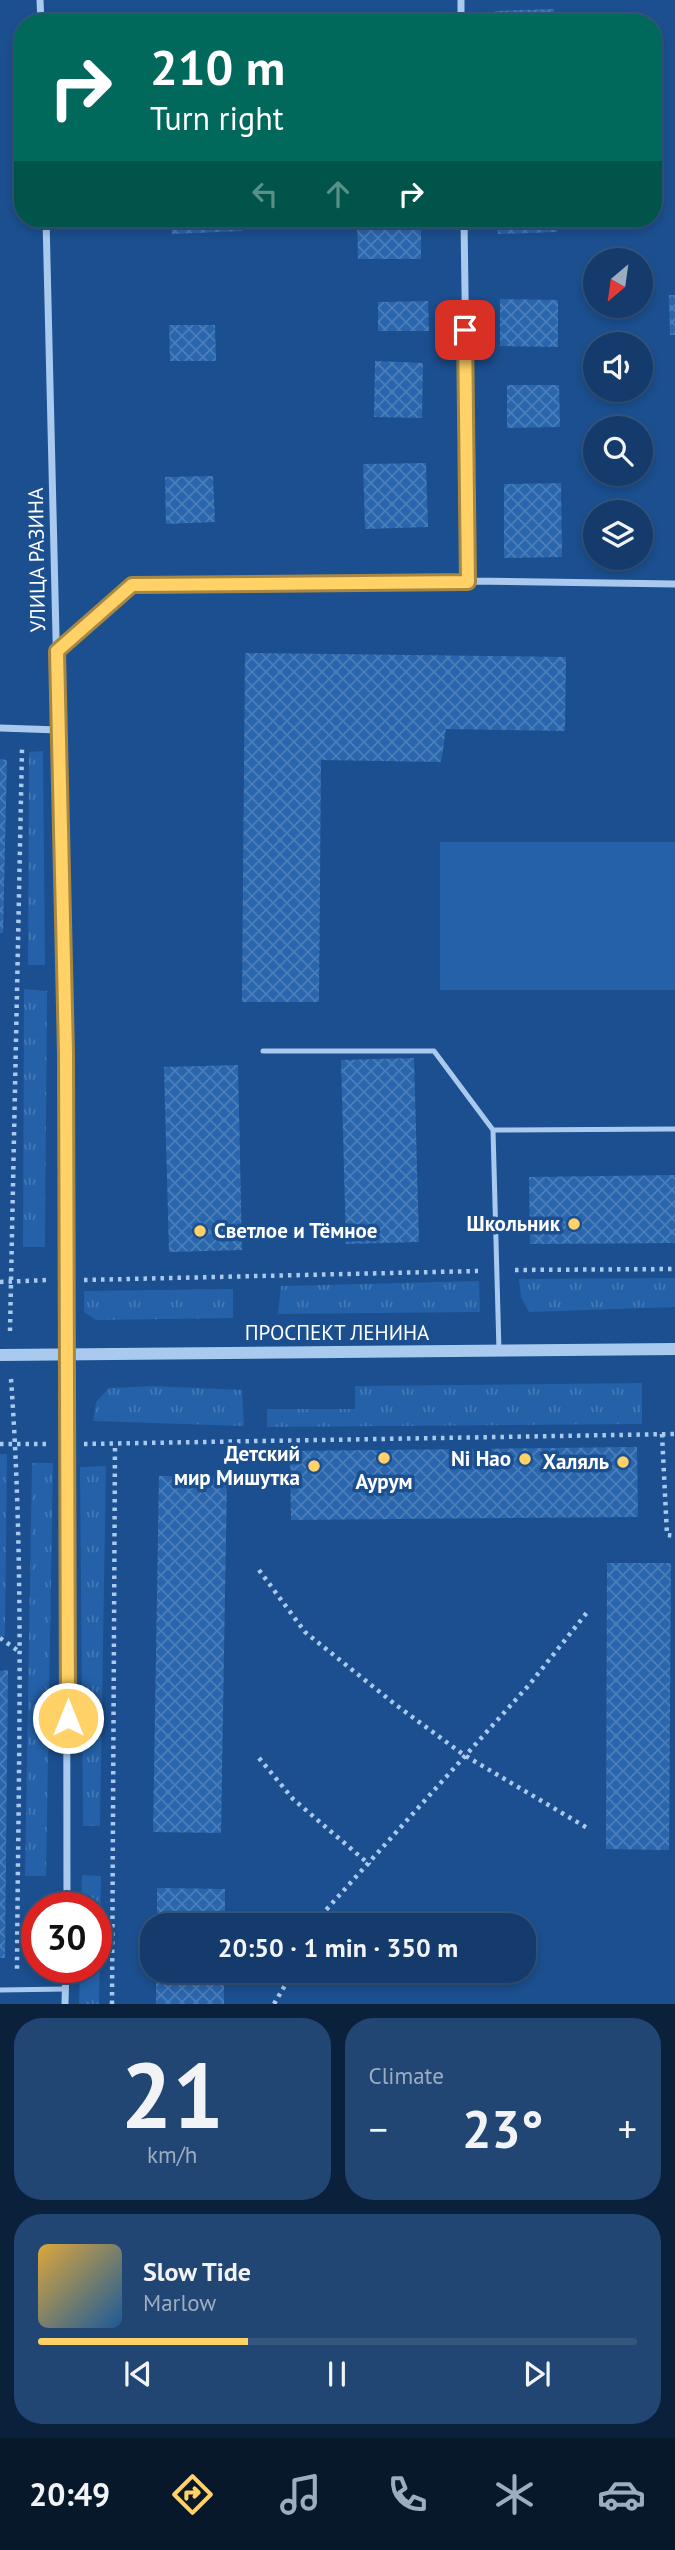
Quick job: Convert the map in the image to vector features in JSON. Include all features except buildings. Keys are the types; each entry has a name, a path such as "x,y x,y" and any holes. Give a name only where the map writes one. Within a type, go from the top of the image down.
{"street":[{"name":"УЛИЦА РАЗИНА","path":"46,228 59,730 68,1354 68,1892"},
{"path":"464,228 468,582"},
{"path":"57,651 132,585 468,582 675,584"},
{"path":"0,727 59,730"},
{"name":"ПРОСПЕКТ ЛЕНИНА","path":"0,1355 675,1349"},
{"path":"65,2004 66,1983"}],"lane":[{"path":"263,1051 434,1051 493,1130 499,1350"},
{"path":"493,1130 675,1129"},
{"path":"0,1990 66,1989"}],"path":[{"path":"0,1282 675,1269"},
{"path":"662,1434 667,1535 675,1536"},
{"path":"0,1444 675,1434"},
{"path":"111,2004 115,1443"},
{"path":"260,1570 306,1632 396,1706 464,1755 589,1829"},
{"path":"325,1913 529,1685 589,1610"},
{"path":"0,1638 18,1651"},
{"path":"258,1758 292,1799 370,1865"},
{"path":"274,2004 286,1983"}],"green space":[{"path":"43,751 45,965 28,965 29,752"},
{"path":"440,842 675,842 675,990 440,990"},
{"path":"24,989 47,991 45,1247 23,1247"},
{"path":"675,1278 675,1307 529,1312 521,1297 519,1279"},
{"path":"479,1281 480,1312 278,1314 281,1286"},
{"path":"233,1289 233,1318 96,1320 84,1312 84,1291"},
{"path":"642,1383 642,1424 267,1427 267,1409 355,1409 355,1386"},
{"path":"154,1386 242,1390 244,1426 93,1421 96,1402 109,1388"},
{"path":"0,1454 7,1454 5,1636 0,1637"},
{"path":"32,1463 53,1463 46,1876 25,1876"},
{"path":"106,1466 100,1826 83,1826 80,1467"},
{"path":"82,1875 101,1876 101,1892 81,1892"},
{"path":"80,1983 99,1983 99,2004 79,2004"}],"place":[{"name":"Школьник","path":"574,1224"},
{"name":"Светлое и Тёмное","path":"200,1231"},
{"name":"Аурум","path":"384,1458"},
{"name":"Ni Hao","path":"525,1459"},
{"name":"Халяль","path":"623,1462"},
{"name":"Детский мир Мишутка","path":"314,1466"}],"route":[{"path":"68,1718 66,1053 57,651 132,585 468,582 465,330"}]}
